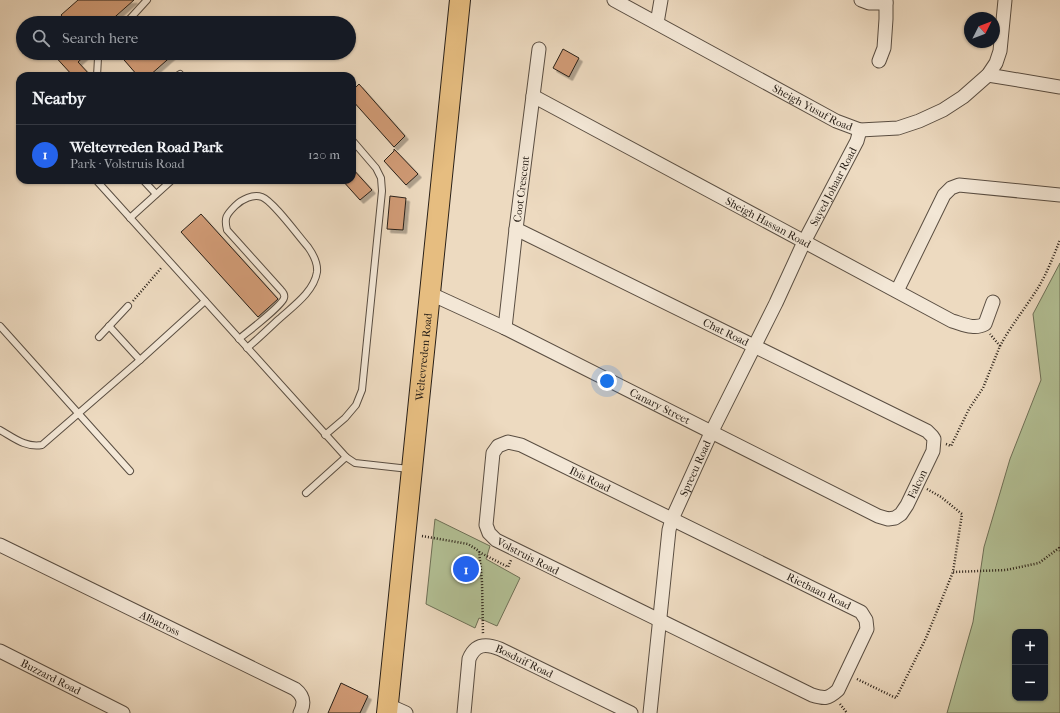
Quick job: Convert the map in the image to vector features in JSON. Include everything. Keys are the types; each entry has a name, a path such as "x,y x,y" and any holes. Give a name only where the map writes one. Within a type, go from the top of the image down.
{"main road":[{"name":"Weltevreden Road","path":"394,710 412,469 460,0"}],"street":[{"name":"Sheigh Yusuf Road","path":"614,0 836,121 860,130 898,128 920,121 943,110 963,97 988,75 996,63 1000,51 1005,0"},
{"path":"657,23 660,0"},
{"path":"861,0 869,3 886,1 884,48 879,61"},
{"name":"Coot Crescent","path":"505,328 539,50"},
{"path":"988,75 1060,87"},
{"name":"Sheigh Hassan Road","path":"534,96 952,321 972,327 983,325"},
{"name":"Sayed Johaar Road","path":"804,242 857,141 860,130"},
{"path":"897,291 944,195 951,188 959,184 1060,195"},
{"name":"Chat Road","path":"516,229 927,431 934,439"},
{"name":"Spreeu Road","path":"650,713 669,530 672,519 711,433 776,304 804,242"},
{"name":"Canary Street","path":"431,294 505,328 711,433 878,516 888,519"},
{"path":"983,325 985,324 993,302"},
{"name":"Falcon","path":"888,519 895,518 901,514 907,505 934,451 934,439"},
{"name":"Ibis Road","path":"508,442 522,445 672,519"},
{"name":"Volstruis Road","path":"508,442 498,446 493,453 486,525 486,529 492,537 659,621"},
{"name":"Riethaan Road","path":"659,621 812,695 825,699 838,690 867,629 866,620 861,612 672,519"},
{"name":"Albatross","path":"0,545 295,689 301,694 303,701 300,713"},
{"name":"Bosduif Road","path":"464,713 469,659 477,648 491,646 631,713"},
{"name":"Buzzard Road","path":"0,651 123,713"}],"lane":[{"path":"132,16 147,0"},
{"path":"97,72 98,60"},
{"path":"325,435 345,418 356,405 362,390 382,191 381,178 376,168 356,145"},
{"path":"100,184 346,457 355,462 412,469"},
{"path":"147,184 156,194"},
{"path":"130,218 167,184"},
{"path":"238,339 278,306 284,298 281,290 227,230 226,224 228,213 238,202 253,196 262,196 270,202 308,247 313,254 317,272 313,283 304,296 247,348"},
{"path":"0,430 25,444 36,446 42,445 79,414 205,301"},
{"path":"99,337 128,306"},
{"path":"0,326 130,471"},
{"path":"109,326 140,360"},
{"path":"306,493 346,457"}],"path":[{"path":"934,439 951,446 969,409 983,388 1000,346 1007,333 1037,290 1060,240"},
{"path":"128,306 168,260"},
{"path":"983,325 1000,346"},
{"path":"845,674 896,698 926,638 953,572 962,514 941,497 918,484"},
{"path":"422,536 468,544 508,568 513,556"},
{"path":"953,572 1006,570 1039,563 1059,548 1060,551"},
{"path":"479,551 482,582 483,637"}],"green space":[{"path":"1060,263 1060,713 947,713 973,622 984,547 1010,459 1041,380 1033,314"},
{"path":"435,519 490,546 486,559 520,578 497,626 479,618 475,628 426,604"}],"building":[{"path":"78,0 134,0 116,16 61,15"},
{"path":"563,49 579,58 569,77 553,68"},
{"path":"58,60 80,60 78,62 87,72 69,72"},
{"path":"124,60 167,60 154,72 135,72"},
{"path":"359,84 405,136 394,147 356,104 356,87"},
{"path":"394,149 418,174 406,185 384,161 394,151"},
{"path":"356,172 372,190 360,200 346,184 356,184"},
{"path":"390,196 406,198 403,230 387,229"},
{"path":"201,214 278,299 258,317 181,232"},
{"path":"341,683 368,696 360,713 328,713"}],"place":[{"name":"Weltevreden Road Park","path":"466,569"}]}
